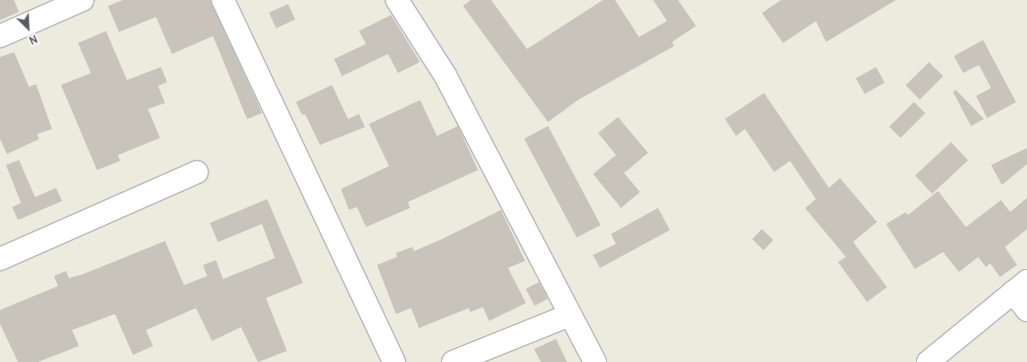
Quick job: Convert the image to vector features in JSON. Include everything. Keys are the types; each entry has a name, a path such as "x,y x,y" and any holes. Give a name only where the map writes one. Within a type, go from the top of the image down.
{"street":[{"path":"0,36 82,0"},
{"path":"223,0 394,362"},
{"path":"397,0 445,75 595,362"},
{"path":"0,259 197,172"},
{"path":"928,362 1020,287 1027,310"},
{"path":"454,362 570,315"}],"building":[{"path":"0,0 14,0 19,12 0,20"},
{"path":"123,0 211,0 262,113 247,119 213,36 172,54 156,17 119,32 108,6"},
{"path":"471,0 491,0 527,49 603,0 615,0 639,37 667,21 653,0 678,0 696,26 672,42 674,46 578,100 548,122 463,6"},
{"path":"781,0 896,0 826,42 816,21 783,43 762,13"},
{"path":"288,4 295,19 276,28 269,13"},
{"path":"391,15 420,62 398,73 388,54 342,76 334,59 366,44 359,31"},
{"path":"106,31 127,80 161,67 167,82 158,86 165,103 148,109 160,138 118,155 120,161 97,170 61,85 91,73 78,43"},
{"path":"983,40 1016,102 987,118 976,96 991,88 979,65 963,73 954,56"},
{"path":"14,52 29,87 36,84 52,129 37,134 39,139 7,154 0,139 0,57"},
{"path":"929,62 943,76 920,99 906,85"},
{"path":"876,67 885,83 865,94 856,78"},
{"path":"332,85 348,119 359,114 365,127 320,145 305,114 302,115 296,102"},
{"path":"956,90 984,119 971,126 953,92"},
{"path":"764,93 829,188 840,178 877,222 853,242 887,287 867,302 838,262 846,257 805,208 816,199 790,161 774,172 745,129 736,136 725,119"},
{"path":"420,100 437,136 458,126 478,170 408,202 410,208 366,227 357,207 349,210 341,189 389,166 369,124"},
{"path":"914,102 925,113 901,138 889,127"},
{"path":"618,117 648,153 624,173 640,192 621,208 593,174 616,155 598,133"},
{"path":"548,126 601,225 577,238 524,139"},
{"path":"951,142 968,160 932,194 915,175"},
{"path":"1027,148 1027,164 1002,185 991,165"},
{"path":"19,160 35,197 56,188 62,201 18,220 12,207 21,203 6,165"},
{"path":"938,191 966,227 1001,200 1010,212 1027,198 1027,229 1005,247 1017,265 1000,277 990,263 986,267 978,257 959,272 943,252 915,269 886,224 906,212 908,215"},
{"path":"267,199 303,283 266,298 287,351 258,362 241,327 212,341 196,308 146,330 153,346 133,355 115,314 72,330 79,346 38,362 18,362 0,324 0,310 58,286 54,276 66,271 69,278 81,275 165,241 184,285 207,276 203,265 216,260 223,279 275,258 262,224 218,242 210,223"},
{"path":"658,208 670,230 600,268 593,255 616,244 611,234"},
{"path":"501,210 525,261 508,268 526,303 489,321 483,307 470,312 469,308 419,328 411,308 396,314 377,265 397,257 396,253 412,247 414,251"},
{"path":"762,229 773,240 763,250 752,239"},
{"path":"539,282 548,299 535,306 526,289"},
{"path":"556,339 567,362 541,362 534,349"}]}
